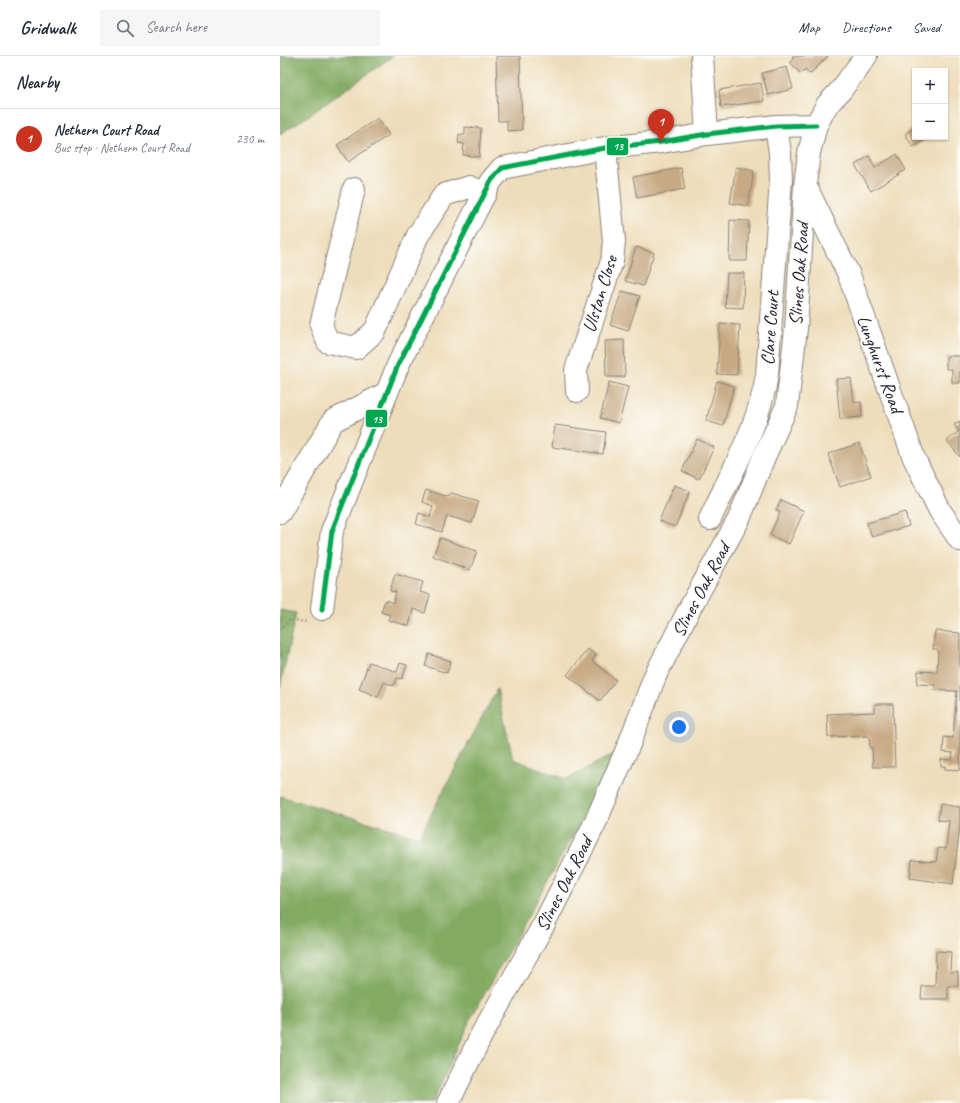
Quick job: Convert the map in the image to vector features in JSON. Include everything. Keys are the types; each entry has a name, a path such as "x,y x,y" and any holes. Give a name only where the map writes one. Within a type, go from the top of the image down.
{"street":[{"path":"702,56 707,134"},
{"name":"Slines Oak Road","path":"448,1103 482,1034 544,924 595,823 630,742 655,676 692,604 740,519 764,457 787,406 796,329 805,185 809,153 816,124 827,105 841,90 866,56"},
{"path":"322,609 332,531 398,365 491,181 502,168 605,148 776,126 816,124"},
{"name":"Clare Court","path":"710,519 758,412 765,387 781,180 780,153 776,126"},
{"name":"Ulstan Close","path":"577,391 576,370 614,251 605,148"},
{"name":"Lunghurst Road","path":"805,185 849,275 914,458 940,511 960,540"},
{"path":"354,189 321,325 328,342 356,348 375,331 418,235 444,196 469,187 485,194"},
{"path":"280,512 333,421 387,393"}],"path":[{"path":"280,629 290,620 320,624 322,609"}],"green space":[{"path":"280,56 393,56 280,134"},
{"path":"280,610 296,613 280,688"},
{"path":"497,689 513,759 567,779 621,750 470,1020 432,1103 280,1103 280,796 419,837"}],"building":[{"path":"496,56 520,56 522,130 507,131 507,121 498,121"},
{"path":"792,56 828,56 810,74 805,69 801,74 790,62 794,58"},
{"path":"787,67 793,89 768,95 762,73"},
{"path":"761,83 764,101 721,107 719,90"},
{"path":"378,118 389,135 348,162 337,145"},
{"path":"465,127 481,128 479,157 463,155 464,144 458,143 459,134 465,135"},
{"path":"912,129 912,140 925,140 913,147 905,134"},
{"path":"897,154 906,170 871,191 855,165 869,156 875,168"},
{"path":"736,167 754,171 748,206 730,203"},
{"path":"681,168 685,189 637,198 633,177"},
{"path":"730,220 749,221 747,261 729,261"},
{"path":"636,247 654,253 643,286 625,281"},
{"path":"727,273 744,273 743,308 725,307"},
{"path":"622,291 640,296 628,331 610,325"},
{"path":"720,324 740,325 737,375 717,374"},
{"path":"624,340 625,377 606,377 605,341"},
{"path":"946,356 960,356 960,383 952,383 952,369 946,369"},
{"path":"851,378 854,403 861,402 862,417 840,419 836,379"},
{"path":"717,381 734,386 723,426 706,421"},
{"path":"609,382 628,387 619,423 600,418"},
{"path":"960,421 960,457 947,441 959,431 954,425"},
{"path":"555,425 606,432 603,454 552,447"},
{"path":"697,439 714,447 699,479 682,471"},
{"path":"859,443 871,476 840,487 828,454"},
{"path":"674,485 690,491 675,527 659,521"},
{"path":"426,490 449,497 451,493 479,501 472,523 447,516 442,532 416,524 419,513 430,517 433,506 422,502"},
{"path":"781,500 804,511 789,544 770,535 780,512 776,510"},
{"path":"905,512 909,526 872,537 867,523"},
{"path":"440,538 477,551 470,570 433,556"},
{"path":"395,574 423,582 420,592 430,595 425,613 413,609 409,626 388,620 390,615 381,612 385,600 393,603 396,592 390,591"},
{"path":"935,631 960,633 960,770 945,769 945,766 941,766 941,759 952,760 953,753 943,752 944,737 953,738 957,691 934,690 935,685 917,684 918,671 937,672 938,649 933,649"},
{"path":"588,649 596,655 592,661 616,680 600,701 567,675"},
{"path":"429,654 451,661 447,673 425,666"},
{"path":"369,662 397,672 400,663 407,665 402,679 397,678 394,686 384,682 378,697 359,689"},
{"path":"875,704 893,704 895,767 873,767 872,748 870,748 869,736 828,737 827,714 875,712"},
{"path":"940,804 960,807 960,825 953,884 910,878 912,860 936,862 938,848 946,849 949,821 938,820"},
{"path":"936,951 951,952 950,972 958,972 958,986 948,986 948,999 921,999 922,986 935,986"}],"transit line":[{"name":"13","path":"322,609 332,531 398,365 491,181 502,168 605,148 661,142 707,134 776,126 816,125"}],"place":[{"name":"Nethern Court Road","path":"661,142"}]}
